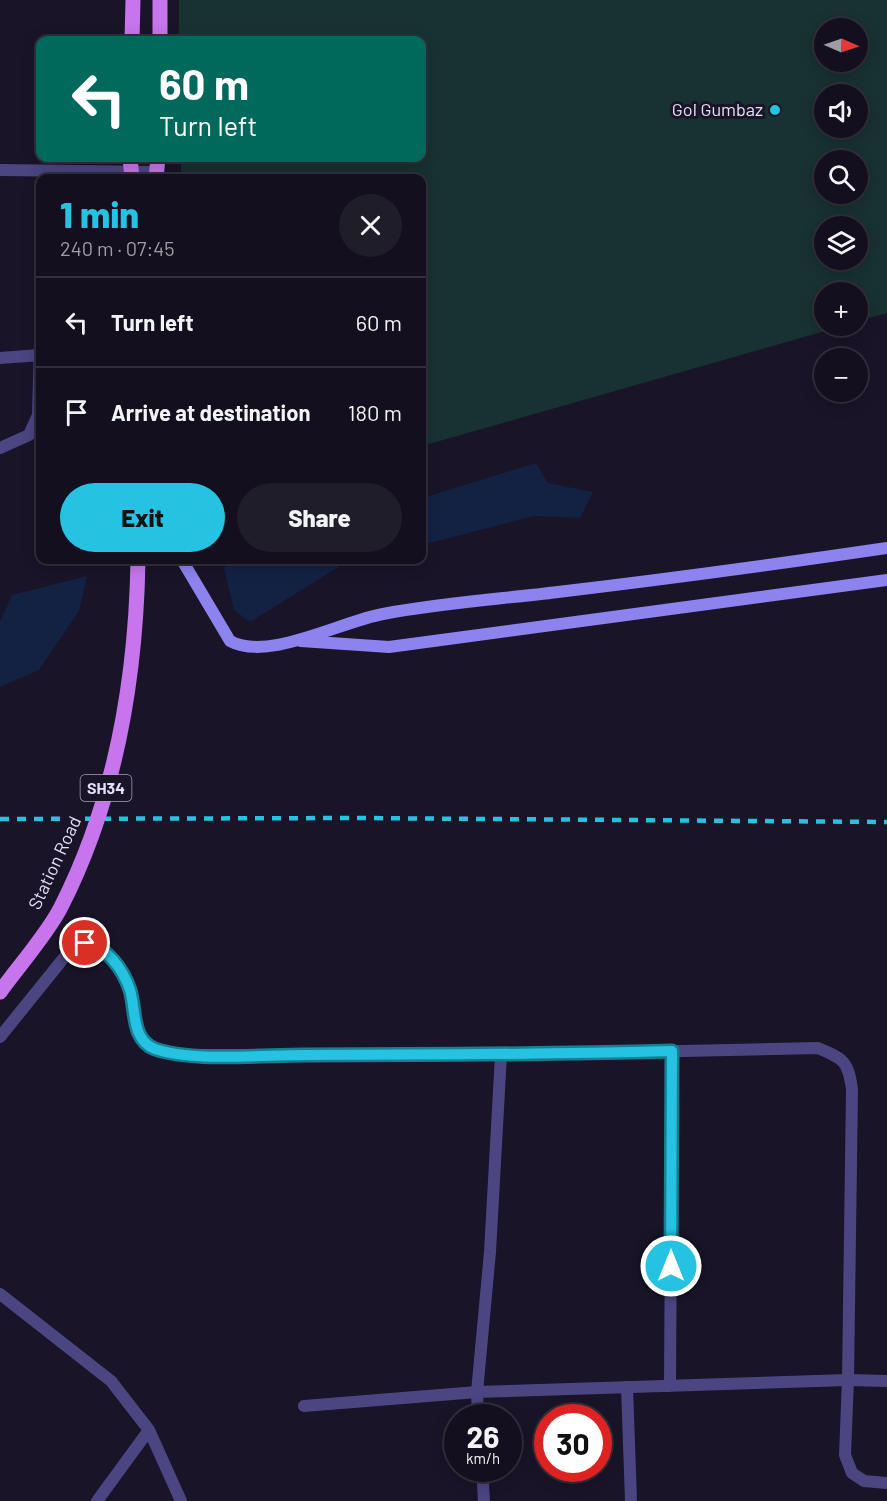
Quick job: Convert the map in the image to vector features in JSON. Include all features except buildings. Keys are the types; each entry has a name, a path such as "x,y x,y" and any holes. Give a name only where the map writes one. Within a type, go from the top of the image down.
{"main road":[{"path":"132,0 132,36"},
{"path":"160,0 160,36"},
{"name":"Station Road","path":"0,992 60,909 91,840 123,730 138,610 138,564"}],"street":[{"path":"0,170 47,174 157,169"},
{"path":"0,358 36,356"},
{"path":"0,448 29,435 36,419"},
{"path":"184,564 230,641 239,646 256,648 294,641 382,614 722,572 887,548"},
{"path":"294,641 389,647 887,579"},
{"path":"0,1037 71,948 85,943 97,945 115,961 129,989 140,1037 153,1048 190,1055 501,1055 818,1048 843,1058 849,1072 852,1089 845,1455 852,1473 864,1481 887,1483"},
{"path":"670,1386 672,1051"},
{"path":"477,1404 490,1252 501,1055"},
{"path":"0,1294 111,1381 149,1430 181,1501"},
{"path":"304,1406 477,1392 848,1380 887,1381"},
{"path":"627,1387 631,1501"},
{"path":"97,1501 149,1430"},
{"path":"483,1482 484,1501"}],"green space":[{"path":"179,0 887,0 887,313 868,318 868,282 814,282 814,334 426,445 426,174 181,174 181,162 426,162 426,36 179,36"}],"water":[{"path":"536,463 548,483 593,492 580,518 534,516 426,544 426,497"},
{"path":"229,564 348,564 340,566 250,622 234,610 224,568"},
{"path":"87,576 79,611 39,670 0,687 0,621 12,595"}],"railway":[{"path":"0,819 358,818 887,822"}],"place":[{"name":"Gol Gumbaz","path":"775,110"}],"route":[{"path":"85,943 97,945 115,961 129,989 140,1037 153,1048 167,1052 190,1055 501,1055 672,1051 671,1266"}]}
